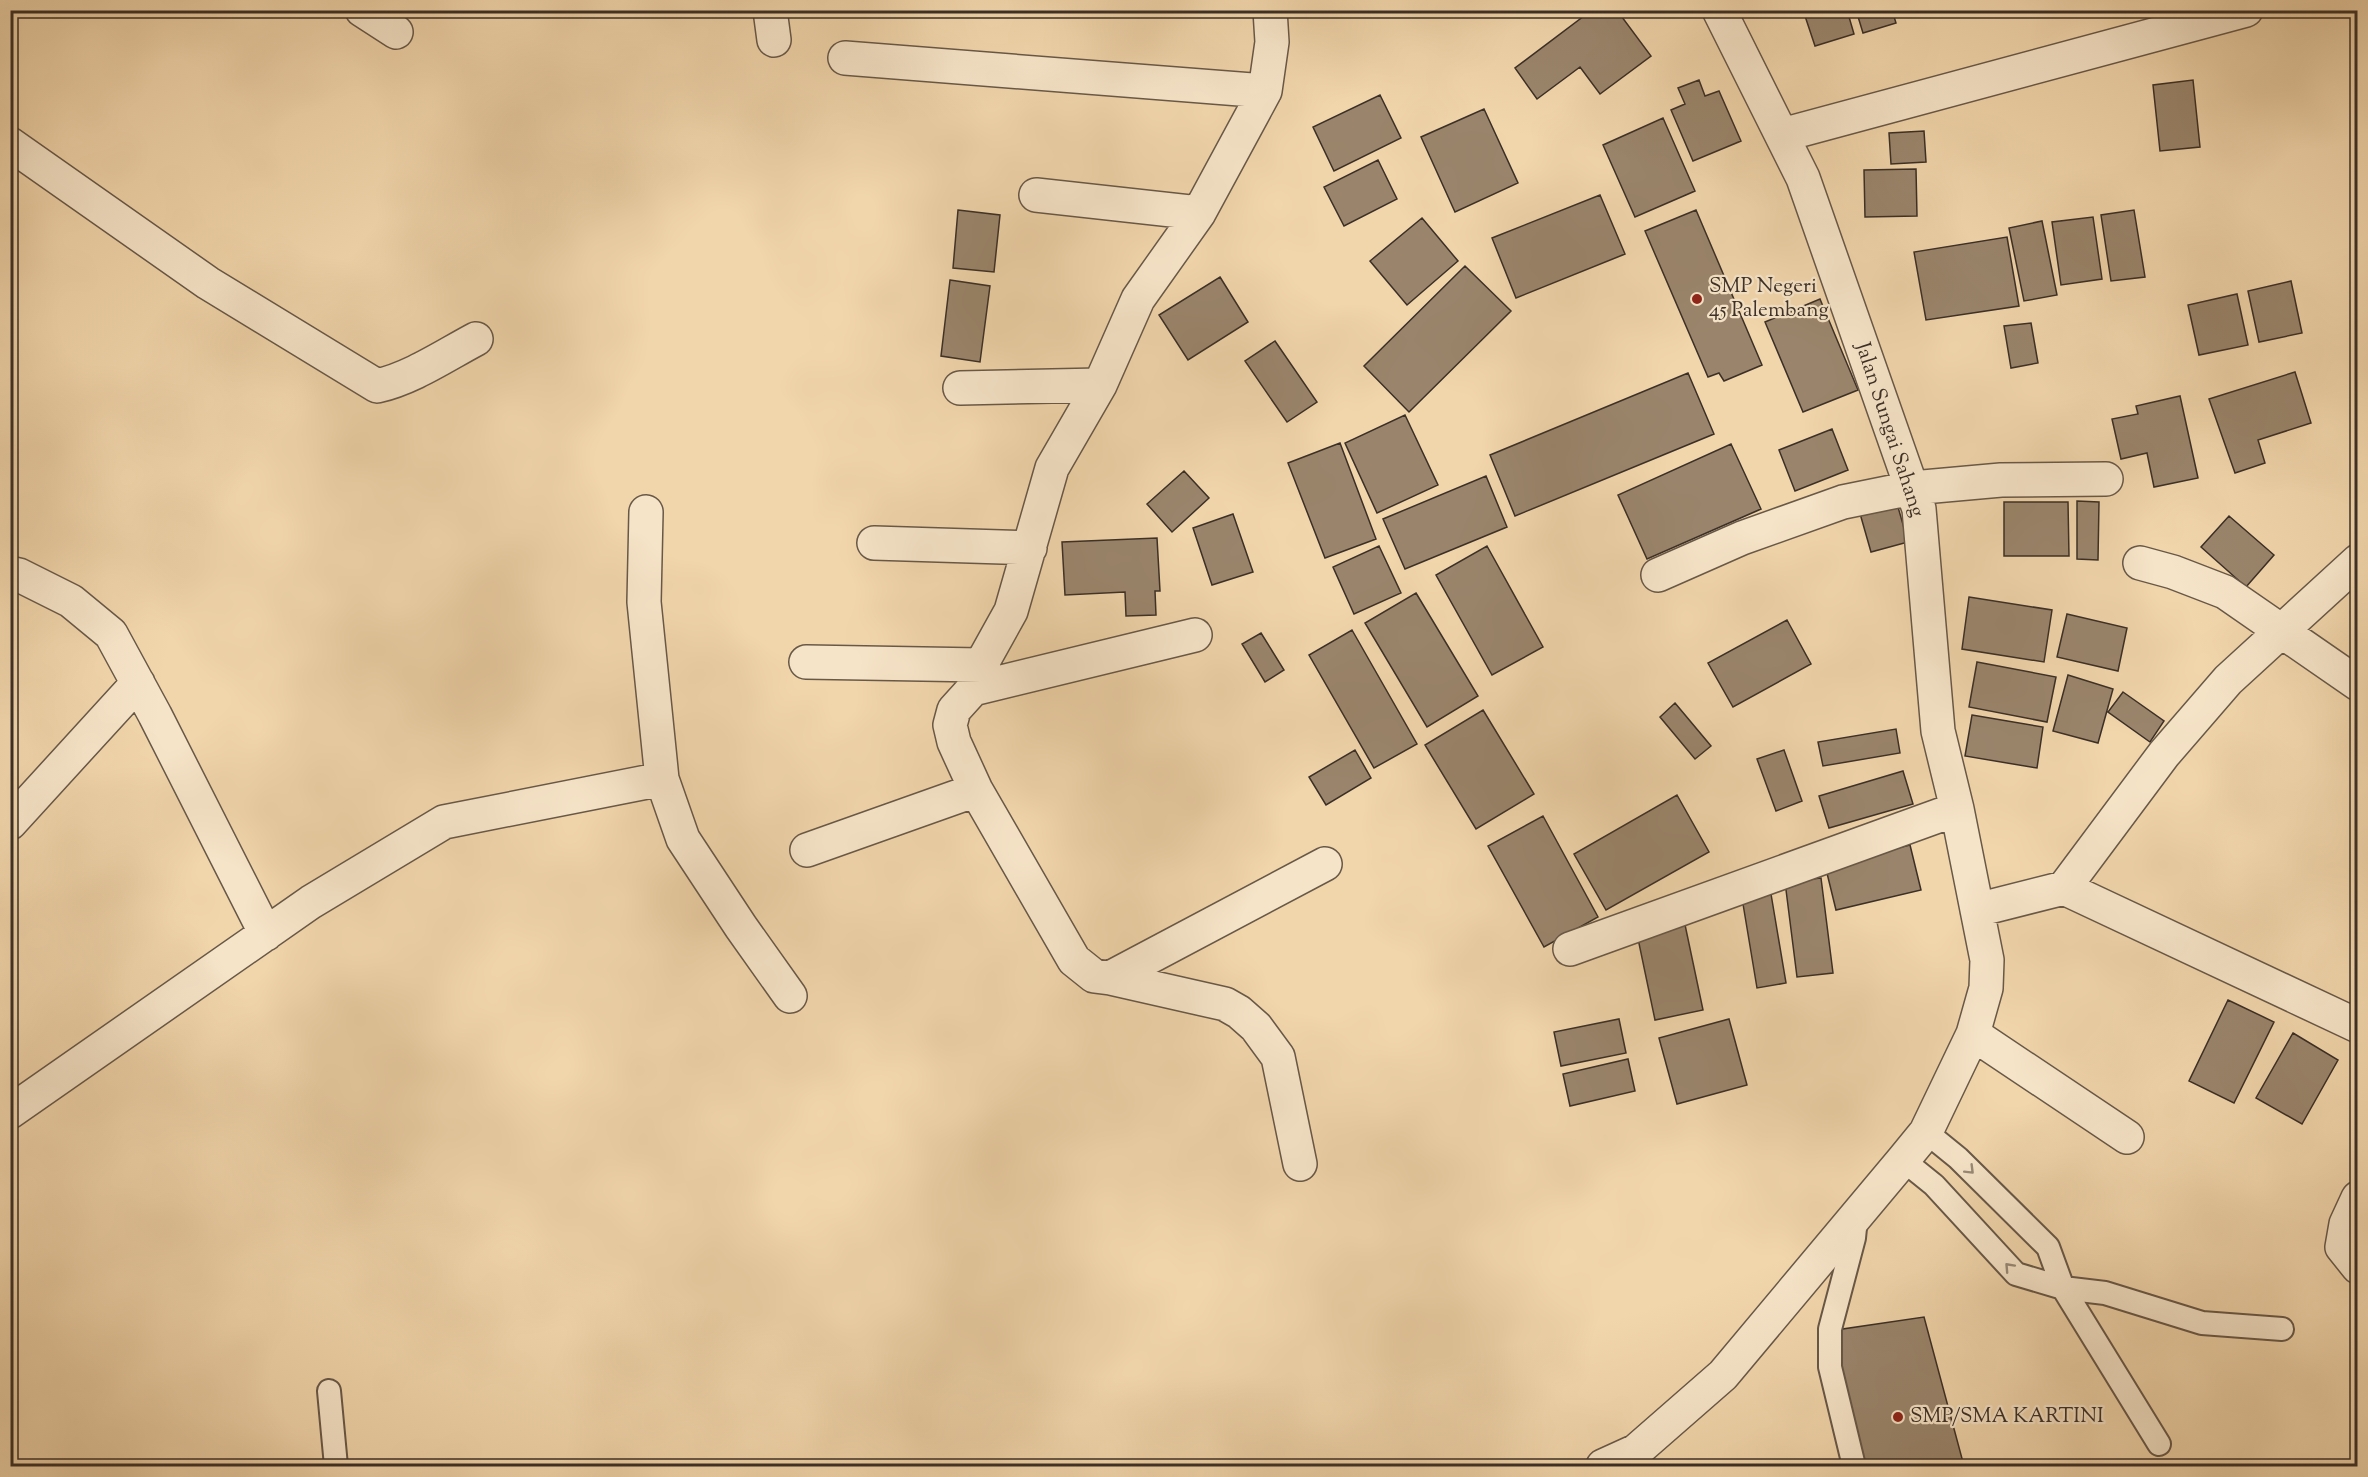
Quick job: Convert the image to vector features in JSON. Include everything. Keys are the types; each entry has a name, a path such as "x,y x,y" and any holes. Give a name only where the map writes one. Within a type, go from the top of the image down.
{"street":[{"path":"362,10 396,32"},
{"path":"1270,10 1272,42 1265,91 1199,213 1138,299 1100,385 1052,468 1011,611 977,677 954,710 950,725 954,742 976,790 1074,960 1094,976 1225,1004 1239,1012 1256,1028 1278,1057 1300,1164"},
{"name":"Jalan Sungai Sahang","path":"1603,1467 1636,1451 1723,1375 1904,1160 1926,1132 1973,1034 1986,988 1987,960 1957,809 1938,731 1919,509 1803,178 1719,10"},
{"path":"1782,135 2246,10"},
{"path":"845,58 1265,91"},
{"path":"10,144 208,284 377,386 410,375 476,339"},
{"path":"1036,195 1199,213"},
{"path":"960,388 1100,385"},
{"path":"1658,575 1742,538 1843,502 1911,488 2001,480 2106,479"},
{"path":"646,512 645,602 662,779 683,839 790,996"},
{"path":"874,543 1030,548"},
{"path":"1977,910 2064,888 2164,754 2228,680 2358,561"},
{"path":"2140,563 2173,572 2225,592 2358,684"},
{"path":"10,573 19,575 71,601 111,634 266,934"},
{"path":"806,662 977,677 1195,635"},
{"path":"10,823 138,683"},
{"path":"10,1112 311,902 444,822 662,779"},
{"path":"807,850 976,790"},
{"path":"1570,949 1957,809"},
{"path":"1110,978 1325,864"},
{"path":"2064,888 2358,1026"},
{"path":"1973,1034 2127,1137"},
{"path":"2358,1198 2346,1224 2342,1247 2358,1267"}],"lane":[{"path":"1926,1132 1958,1158 2048,1247 2063,1288 2159,1444"},
{"path":"1904,1160 1934,1185 2016,1274 2063,1288 2105,1293 2202,1323 2282,1329"},
{"path":"1854,1467 1830,1367 1830,1329 1854,1238 1856,1218"},
{"path":"329,1391 336,1467"}],"building":[{"path":"1592,10 1616,10 1651,56 1600,94 1580,67 1537,99 1515,68"},
{"path":"1803,10 1847,10 1854,34 1815,46"},
{"path":"1856,10 1892,10 1896,23 1863,33"},
{"path":"1699,80 1705,96 1719,91 1741,141 1693,161 1671,110 1685,104 1678,88"},
{"path":"2193,80 2200,147 2160,151 2153,85"},
{"path":"1380,95 1401,138 1334,171 1313,127"},
{"path":"1484,109 1518,183 1455,212 1421,137"},
{"path":"1663,118 1695,191 1635,217 1603,145"},
{"path":"1924,131 1926,162 1891,164 1889,133"},
{"path":"1378,160 1397,199 1344,226 1324,187"},
{"path":"1916,169 1917,216 1865,217 1864,170"},
{"path":"1600,195 1625,254 1516,298 1492,238"},
{"path":"958,210 1000,215 994,272 953,268"},
{"path":"1696,210 1762,365 1724,381 1719,373 1708,377 1645,231"},
{"path":"2134,210 2145,277 2111,281 2101,215"},
{"path":"2093,217 2102,279 2061,285 2052,222"},
{"path":"1422,218 1458,261 1407,305 1370,261"},
{"path":"2042,221 2057,295 2024,301 2009,228"},
{"path":"2007,237 2019,306 1926,320 1914,252"},
{"path":"1465,266 1511,311 1409,412 1364,366"},
{"path":"1220,277 1248,322 1188,360 1159,315"},
{"path":"950,280 990,286 980,362 941,356"},
{"path":"2291,281 2302,333 2259,342 2248,291"},
{"path":"2237,294 2248,345 2199,355 2188,305"},
{"path":"1820,299 1858,390 1803,412 1765,322"},
{"path":"2031,323 2038,363 2011,368 2004,326"},
{"path":"1275,341 1317,402 1287,422 1245,361"},
{"path":"2295,372 2311,423 2258,440 2265,463 2235,473 2209,399"},
{"path":"1688,373 1714,434 1515,516 1490,455"},
{"path":"2180,396 2198,478 2154,487 2147,453 2121,459 2112,419 2138,414 2136,406"},
{"path":"1405,415 1438,485 1377,513 1345,443"},
{"path":"1832,429 1848,470 1795,491 1779,450"},
{"path":"1340,443 1376,539 1325,558 1288,463"},
{"path":"1731,444 1761,509 1647,559 1618,495"},
{"path":"1184,471 1209,498 1172,532 1147,504"},
{"path":"1486,476 1507,527 1405,569 1383,519"},
{"path":"1896,500 1908,542 1871,552 1859,510"},
{"path":"2077,501 2099,502 2098,560 2077,559"},
{"path":"2004,502 2068,502 2069,556 2004,556"},
{"path":"1233,514 1253,572 1212,585 1193,528"},
{"path":"2229,516 2274,555 2246,587 2201,547"},
{"path":"1157,538 1160,591 1155,591 1156,615 1126,616 1125,592 1065,595 1062,542"},
{"path":"1379,546 1401,593 1354,614 1333,567"},
{"path":"1487,546 1543,647 1492,675 1436,575"},
{"path":"1416,593 1478,696 1427,727 1365,623"},
{"path":"1969,597 2052,610 2044,662 1962,649"},
{"path":"2067,614 2127,628 2118,671 2057,657"},
{"path":"1787,620 1811,664 1733,707 1708,663"},
{"path":"1352,630 1417,744 1374,768 1309,655"},
{"path":"1261,633 1284,670 1265,682 1242,644"},
{"path":"1977,662 2056,677 2047,722 1969,707"},
{"path":"2068,675 2113,689 2098,743 2053,731"},
{"path":"2123,692 2164,721 2150,742 2108,712"},
{"path":"1675,703 1711,746 1695,759 1660,717"},
{"path":"1483,710 1534,794 1476,829 1425,745"},
{"path":"1972,715 2043,727 2037,768 1965,756"},
{"path":"1896,729 1900,753 1823,766 1818,742"},
{"path":"1355,750 1371,778 1326,805 1309,777"},
{"path":"1784,750 1802,801 1776,811 1757,759"},
{"path":"1903,771 1913,804 1829,828 1819,796"},
{"path":"1677,795 1709,852 1606,910 1574,854"},
{"path":"1543,816 1598,917 1544,947 1488,846"},
{"path":"1910,845 1921,890 1836,910 1825,865"},
{"path":"1821,878 1833,973 1797,977 1785,882"},
{"path":"1771,894 1786,983 1757,988 1742,898"},
{"path":"1684,920 1703,1010 1655,1020 1636,929"},
{"path":"2228,1000 2274,1022 2234,1103 2189,1081"},
{"path":"1619,1019 1626,1053 1561,1066 1554,1032"},
{"path":"1729,1019 1747,1085 1677,1104 1659,1038"},
{"path":"2293,1033 2338,1060 2302,1124 2256,1098"},
{"path":"1628,1059 1635,1091 1570,1106 1563,1074"},
{"name":"SMP/SMA KARTINI","path":"1924,1317 1964,1466 1858,1466 1833,1367 1836,1330"}],"place":[{"name":"SMP Negeri 45 Palembang","path":"1697,299"},
{"name":"SMP/SMA KARTINI","path":"1898,1417"}]}
